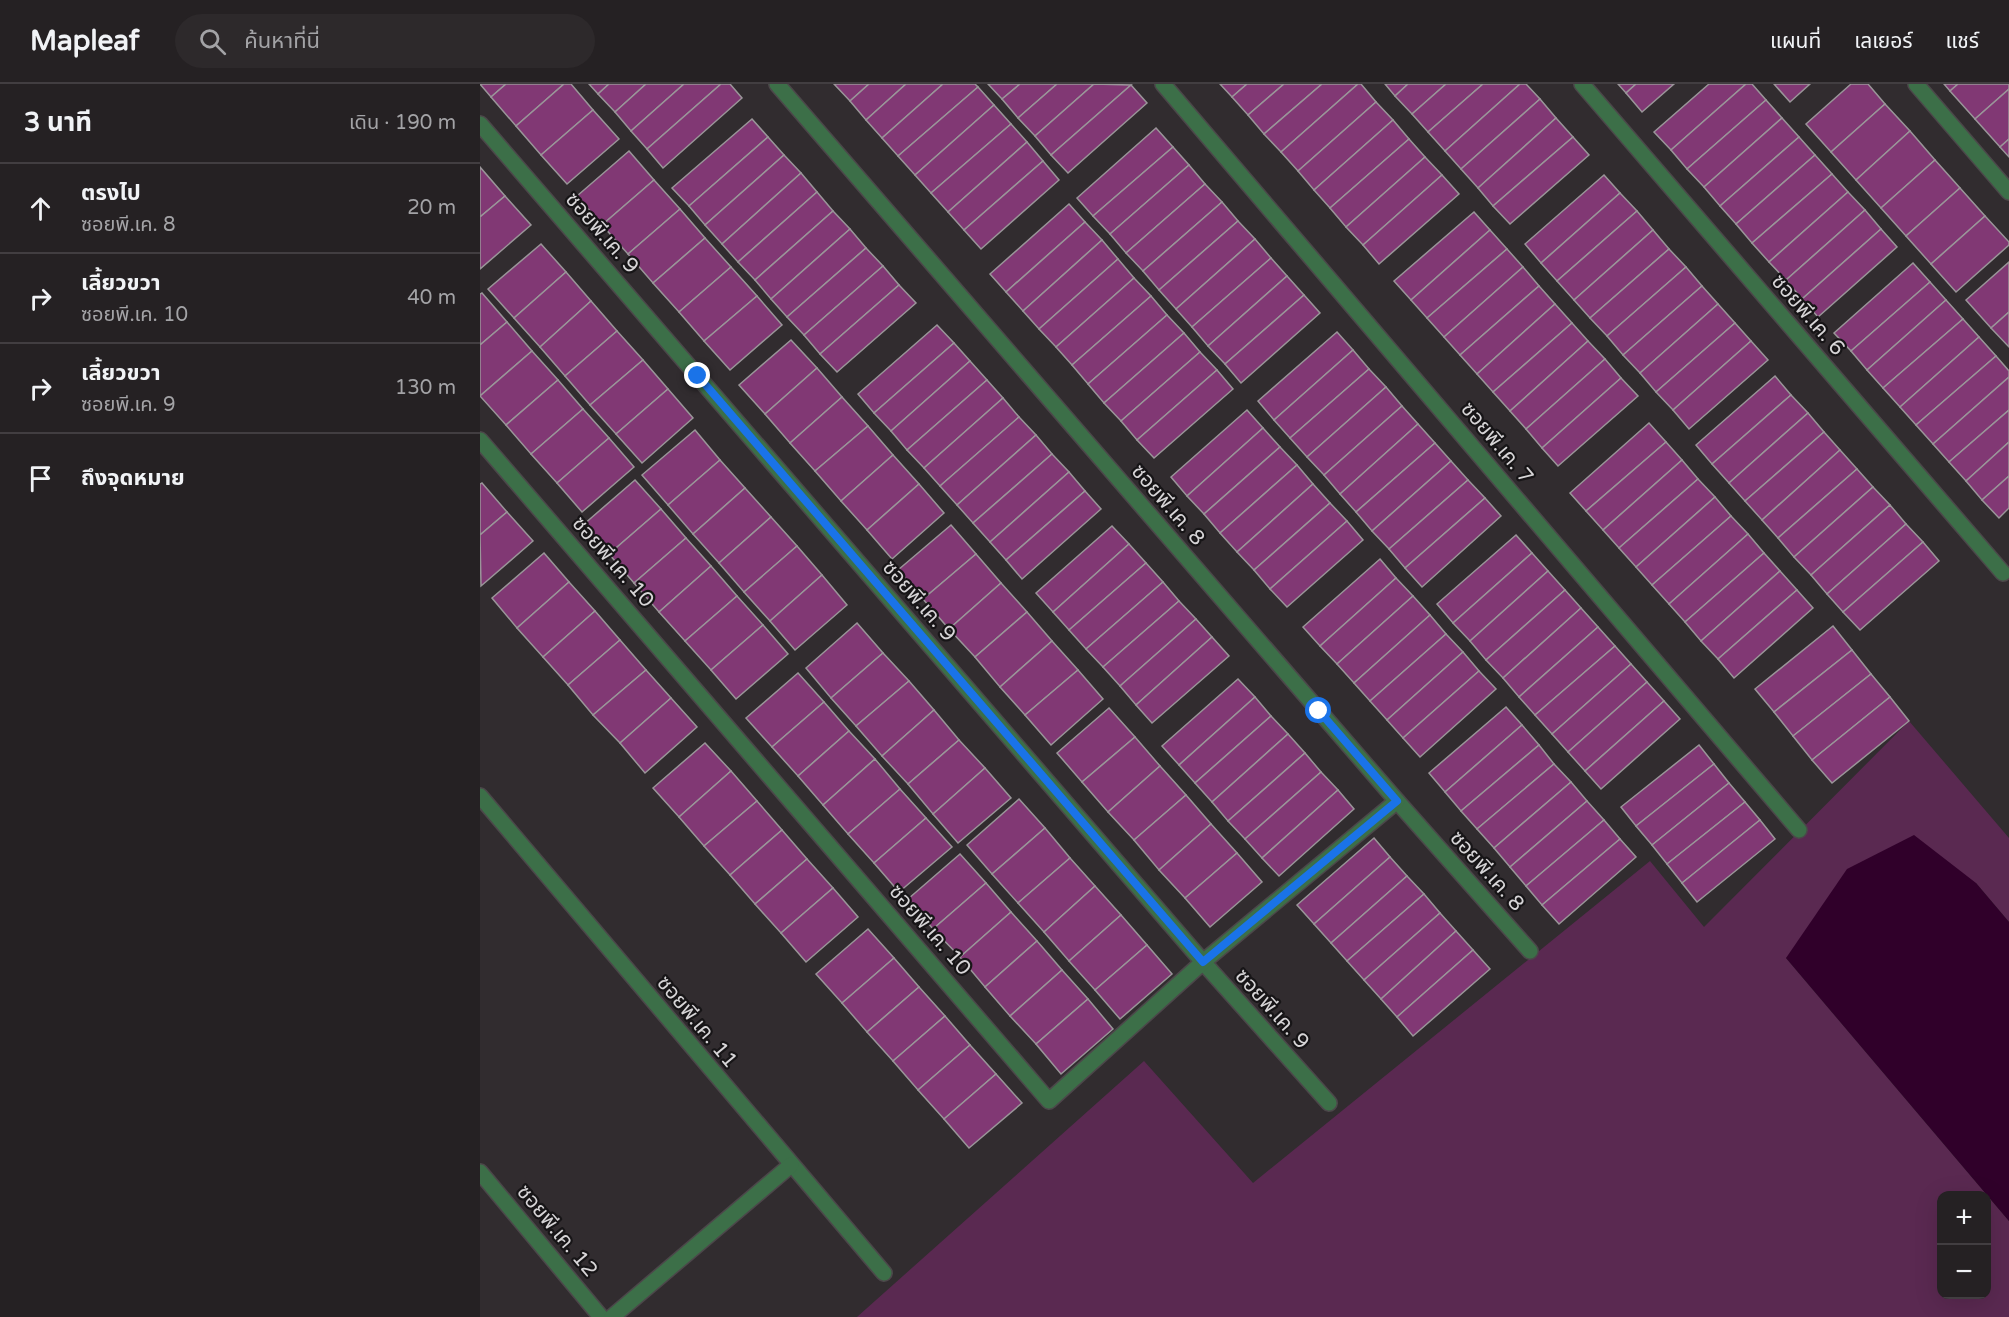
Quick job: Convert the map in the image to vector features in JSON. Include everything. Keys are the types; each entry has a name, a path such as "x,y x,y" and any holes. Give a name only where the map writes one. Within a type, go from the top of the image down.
{"street":[{"name":"ซอยพี.เค. 8","path":"777,84 1397,801 1530,951"},
{"name":"ซอยพี.เค. 7","path":"1164,84 1799,830"},
{"name":"ซอยพี.เค. 6","path":"1582,84 2003,573"},
{"path":"1916,84 2009,192"},
{"name":"ซอยพี.เค. 9","path":"480,124 1203,962 1329,1103"},
{"name":"ซอยพี.เค. 10","path":"480,440 1049,1101 1203,962 1397,801"},
{"name":"ซอยพี.เค. 11","path":"480,796 790,1165 884,1273"},
{"path":"612,1317 790,1165"},
{"name":"ซอยพี.เค. 12","path":"480,1172 601,1317"}],"shaded area":[{"path":"1909,721 2009,838 2009,922 1976,883 1786,958 1984,1191 1937,1191 1937,1299 1991,1299 1991,1200 2009,1221 2009,1317 857,1317 1144,1061 1253,1183 1650,861 1704,927"},
{"path":"1914,835 1976,883 2009,922 2009,1221 1991,1200 1991,1191 1984,1191 1786,958 1847,869"}],"building":[{"path":"480,84 506,84 491,97"},
{"path":"506,84 564,84 516,126 491,97"},
{"path":"564,84 571,84 593,110 541,155 516,126"},
{"path":"589,84 609,84 598,94"},
{"path":"609,84 646,84 615,112 598,94"},
{"path":"646,84 684,84 631,131 615,112"},
{"path":"684,84 721,84 647,149 631,131"},
{"path":"721,84 730,84 742,98 663,168 647,149"},
{"path":"834,84 869,84 850,101"},
{"path":"869,84 906,84 866,120 850,101"},
{"path":"906,84 943,84 882,138 866,120"},
{"path":"943,84 975,84 978,87 898,156 882,138"},
{"path":"988,84 1020,84 1002,99"},
{"path":"1020,84 1057,84 1018,118 1002,99"},
{"path":"1057,84 1094,84 1035,136 1018,118"},
{"path":"1094,84 1131,85 1051,155 1035,136"},
{"path":"1220,84 1247,84 1232,97"},
{"path":"1247,84 1284,84 1248,115 1232,97"},
{"path":"1284,84 1322,84 1264,134 1248,115"},
{"path":"1322,84 1358,84 1281,152 1264,134"},
{"path":"1358,84 1361,84 1376,102 1298,171 1281,152"},
{"path":"1385,84 1408,84 1395,96"},
{"path":"1408,84 1446,84 1412,114 1395,96"},
{"path":"1446,84 1483,84 1428,132 1412,114"},
{"path":"1483,84 1520,84 1445,151 1428,132"},
{"path":"1520,84 1526,84 1540,99 1461,169 1445,151"},
{"path":"1618,84 1636,84 1626,93"},
{"path":"1636,84 1674,84 1642,112 1626,93"},
{"path":"1709,84 1746,84 1671,150 1654,132"},
{"path":"1746,84 1752,84 1766,100 1687,169 1671,150"},
{"path":"1774,84 1810,84 1790,102"},
{"path":"1851,84 1868,84 1885,104 1831,152 1806,124"},
{"path":"1944,84 1958,84 1950,91"},
{"path":"1958,84 2009,84 2009,89 1975,119 1950,91"},
{"path":"1131,85 1147,103 1068,173 1051,155"},
{"path":"978,87 994,105 915,175 898,156"},
{"path":"2009,89 2009,139 2000,147 1975,119"},
{"path":"1540,99 1556,118 1478,188 1461,169"},
{"path":"1766,100 1782,118 1704,187 1687,169"},
{"path":"1376,102 1393,120 1314,190 1298,171"},
{"path":"1885,104 1910,131 1856,180 1831,152"},
{"path":"994,105 1011,124 931,193 915,175"},
{"path":"593,110 619,139 567,184 541,155"},
{"path":"1556,118 1573,137 1493,206 1478,188"},
{"path":"1782,118 1799,137 1720,206 1704,187"},
{"path":"752,119 768,137 689,206 672,188"},
{"path":"1393,120 1409,139 1330,208 1314,190"},
{"path":"1011,124 1027,142 948,212 931,193"},
{"path":"1156,128 1173,147 1093,216 1077,198"},
{"path":"1910,131 1935,160 1881,208 1856,180"},
{"path":"768,137 784,155 705,225 689,206"},
{"path":"1573,137 1589,155 1510,224 1493,206"},
{"path":"1799,137 1815,155 1736,224 1720,206"},
{"path":"1409,139 1425,157 1346,227 1330,208"},
{"path":"2009,139 2009,157 2000,147"},
{"path":"1027,142 1043,161 964,230 948,212"},
{"path":"1173,147 1189,165 1110,234 1093,216"},
{"path":"629,151 654,180 602,225 577,196"},
{"path":"784,155 801,173 722,244 705,225"},
{"path":"1815,155 1832,174 1752,243 1736,224"},
{"path":"1425,157 1442,175 1363,245 1346,227"},
{"path":"1935,160 1960,188 1906,236 1881,208"},
{"path":"1043,161 1059,180 981,249 964,230"},
{"path":"1189,165 1205,184 1126,253 1110,234"},
{"path":"480,167 505,196 480,217"},
{"path":"801,173 817,192 738,262 722,244"},
{"path":"1832,174 1848,192 1769,262 1752,243"},
{"path":"1442,175 1459,194 1379,264 1363,245"},
{"path":"1604,175 1620,193 1541,263 1525,244"},
{"path":"654,180 680,209 628,254 602,225"},
{"path":"1205,184 1222,202 1143,271 1126,253"},
{"path":"1960,188 1985,216 1931,264 1906,236"},
{"path":"817,192 833,211 755,280 738,262"},
{"path":"1848,192 1865,210 1786,280 1769,262"},
{"path":"1620,193 1637,211 1557,281 1541,263"},
{"path":"505,196 531,225 480,269 480,217"},
{"path":"1222,202 1238,221 1159,290 1143,271"},
{"path":"1069,204 1085,222 1006,292 990,274"},
{"path":"680,209 705,238 653,283 628,254"},
{"path":"1865,210 1881,229 1802,299 1786,280"},
{"path":"833,211 850,229 771,299 755,280"},
{"path":"1637,211 1653,230 1574,300 1557,281"},
{"path":"1474,212 1490,230 1411,300 1394,281"},
{"path":"1985,216 2009,242 2009,245 1956,292 1931,264"},
{"path":"1238,221 1255,239 1176,309 1159,290"},
{"path":"1085,222 1102,240 1023,311 1006,292"},
{"path":"850,229 866,248 787,317 771,299"},
{"path":"1881,229 1897,247 1818,317 1802,299"},
{"path":"1490,230 1507,249 1427,318 1411,300"},
{"path":"1653,230 1669,249 1590,318 1574,300"},
{"path":"705,238 731,267 679,312 653,283"},
{"path":"1255,239 1271,258 1192,327 1176,309"},
{"path":"1102,240 1118,259 1039,329 1023,311"},
{"path":"541,244 566,272 514,318 488,289"},
{"path":"866,248 883,266 804,335 787,317"},
{"path":"1507,249 1523,267 1444,337 1427,318"},
{"path":"1669,249 1686,267 1607,336 1590,318"},
{"path":"1271,258 1287,276 1208,346 1192,327"},
{"path":"1118,259 1134,278 1056,347 1039,329"},
{"path":"2009,262 2009,312 1991,328 1966,300"},
{"path":"1913,263 1930,282 1851,351 1834,333"},
{"path":"883,266 899,285 820,354 804,335"},
{"path":"731,267 757,296 704,341 679,312"},
{"path":"1523,267 1539,286 1460,355 1444,337"},
{"path":"1686,267 1702,286 1623,355 1607,336"},
{"path":"566,272 591,301 540,347 514,318"},
{"path":"1287,276 1304,295 1225,364 1208,346"},
{"path":"1134,278 1151,296 1072,365 1056,347"},
{"path":"1930,282 1946,300 1867,370 1851,351"},
{"path":"899,285 916,303 837,372 820,354"},
{"path":"1539,286 1555,304 1477,374 1460,355"},
{"path":"1702,286 1718,304 1640,373 1623,355"},
{"path":"482,293 507,322 480,345 480,294"},
{"path":"1304,295 1320,313 1241,383 1225,364"},
{"path":"757,296 782,325 730,370 704,341"},
{"path":"1151,296 1167,315 1088,384 1072,365"},
{"path":"1946,300 1963,319 1883,388 1867,370"},
{"path":"591,301 617,331 565,376 540,347"},
{"path":"1555,304 1572,323 1493,392 1477,374"},
{"path":"1718,304 1735,323 1656,392 1640,373"},
{"path":"2009,312 2009,347 1991,328"},
{"path":"1167,315 1184,333 1104,403 1088,384"},
{"path":"1963,319 1979,337 1900,407 1883,388"},
{"path":"507,322 532,351 480,396 480,345"},
{"path":"1572,323 1588,341 1510,411 1493,392"},
{"path":"1735,323 1751,341 1673,410 1656,392"},
{"path":"937,325 954,343 874,413 858,394"},
{"path":"617,331 643,360 590,405 565,376"},
{"path":"1337,332 1353,350 1274,420 1258,401"},
{"path":"1184,333 1200,352 1121,421 1104,403"},
{"path":"1979,337 1996,356 1916,425 1900,407"},
{"path":"791,340 817,368 765,414 739,385"},
{"path":"1588,341 1605,359 1526,429 1510,411"},
{"path":"1751,341 1768,360 1689,429 1673,410"},
{"path":"954,343 970,361 891,431 874,413"},
{"path":"1353,350 1369,369 1290,438 1274,420"},
{"path":"532,351 558,380 506,425 480,396"},
{"path":"1200,352 1217,370 1137,440 1121,421"},
{"path":"1996,356 2009,371 2009,377 1933,444 1916,425"},
{"path":"1605,359 1621,378 1542,448 1526,429"},
{"path":"643,360 668,389 616,434 590,405"},
{"path":"970,361 987,380 907,450 891,431"},
{"path":"817,368 842,397 790,443 765,414"},
{"path":"1369,369 1386,387 1307,457 1290,438"},
{"path":"1217,370 1233,389 1154,458 1137,440"},
{"path":"1775,376 1791,395 1712,464 1696,445"},
{"path":"2009,377 2009,410 1949,462 1933,444"},
{"path":"1621,378 1638,396 1558,466 1542,448"},
{"path":"558,380 583,409 531,454 506,425"},
{"path":"987,380 1003,398 924,468 907,450"},
{"path":"1386,387 1402,406 1324,475 1307,457"},
{"path":"668,389 693,418 642,463 616,434"},
{"path":"1791,395 1808,413 1729,483 1712,464"},
{"path":"842,397 868,426 815,471 790,443"},
{"path":"1003,398 1019,417 940,486 924,468"},
{"path":"1402,406 1418,424 1340,494 1324,475"},
{"path":"583,409 609,438 557,483 531,454"},
{"path":"1247,410 1263,428 1187,496 1171,477"},
{"path":"2009,410 2009,442 1966,481 1949,462"},
{"path":"1808,413 1824,432 1745,501 1729,483"},
{"path":"1019,417 1036,435 957,505 940,486"},
{"path":"1649,423 1666,442 1586,511 1570,493"},
{"path":"1418,424 1435,443 1356,512 1340,494"},
{"path":"868,426 893,455 841,501 815,471"},
{"path":"1263,428 1280,447 1204,514 1187,496"},
{"path":"695,430 720,460 668,505 642,475"},
{"path":"1824,432 1840,450 1762,520 1745,501"},
{"path":"1036,435 1052,454 973,523 957,505"},
{"path":"609,438 634,467 582,512 557,483"},
{"path":"1666,442 1682,460 1603,530 1586,511"},
{"path":"2009,442 2009,476 1982,500 1966,481"},
{"path":"1435,443 1451,461 1372,531 1356,512"},
{"path":"1280,447 1297,465 1220,533 1204,514"},
{"path":"1840,450 1857,469 1778,538 1762,520"},
{"path":"1052,454 1069,472 990,542 973,523"},
{"path":"893,455 919,484 867,530 841,501"},
{"path":"720,460 745,488 693,534 668,505"},
{"path":"1682,460 1698,479 1619,548 1603,530"},
{"path":"1451,461 1468,480 1389,549 1372,531"},
{"path":"1297,465 1313,484 1237,552 1220,533"},
{"path":"1857,469 1873,487 1794,557 1778,538"},
{"path":"1069,472 1085,491 1006,560 990,542"},
{"path":"2009,476 2009,508 1999,518 1982,500"},
{"path":"1698,479 1715,497 1636,567 1619,548"},
{"path":"635,480 661,509 609,554 583,525"},
{"path":"1468,480 1485,498 1405,568 1389,549"},
{"path":"482,483 507,512 480,535 480,484"},
{"path":"919,484 944,513 892,559 867,530"},
{"path":"1313,484 1330,503 1254,570 1237,552"},
{"path":"1873,487 1890,505 1811,575 1794,557"},
{"path":"745,488 771,517 719,563 693,534"},
{"path":"1085,491 1101,509 1022,579 1006,560"},
{"path":"1715,497 1731,516 1652,585 1636,567"},
{"path":"1485,498 1501,516 1422,587 1405,568"},
{"path":"1330,503 1347,521 1270,589 1254,570"},
{"path":"1890,505 1906,524 1827,594 1811,575"},
{"path":"661,509 686,538 634,583 609,554"},
{"path":"507,512 533,541 481,586 480,535"},
{"path":"1731,516 1748,534 1669,604 1652,585"},
{"path":"771,517 797,546 744,592 719,563"},
{"path":"1347,521 1363,540 1287,607 1270,589"},
{"path":"1906,524 1923,542 1843,612 1827,594"},
{"path":"951,525 976,554 923,599 898,570"},
{"path":"1112,526 1129,544 1053,612 1036,593"},
{"path":"1748,534 1764,553 1685,622 1669,604"},
{"path":"1516,535 1532,553 1453,623 1437,604"},
{"path":"686,538 711,566 659,612 634,583"},
{"path":"1923,542 1939,561 1860,630 1843,612"},
{"path":"1129,544 1146,563 1069,630 1053,612"},
{"path":"797,546 822,575 770,621 744,592"},
{"path":"544,553 569,582 517,628 492,598"},
{"path":"1532,553 1548,571 1470,641 1453,623"},
{"path":"1764,553 1780,571 1701,641 1685,622"},
{"path":"976,554 1001,583 949,629 923,599"},
{"path":"1380,559 1396,578 1320,646 1303,627"},
{"path":"1146,563 1163,582 1086,649 1069,630"},
{"path":"711,566 737,596 685,641 659,612"},
{"path":"1548,571 1565,590 1486,660 1470,641"},
{"path":"1780,571 1797,590 1718,659 1701,641"},
{"path":"822,575 847,605 795,650 770,621"},
{"path":"1396,578 1413,596 1337,664 1320,646"},
{"path":"569,582 595,611 543,657 517,628"},
{"path":"1163,582 1179,601 1103,667 1086,649"},
{"path":"1001,583 1027,612 975,657 949,629"},
{"path":"1565,590 1581,608 1503,678 1486,660"},
{"path":"1797,590 1813,608 1734,678 1718,659"},
{"path":"737,596 763,625 711,670 685,641"},
{"path":"1413,596 1430,615 1354,683 1337,664"},
{"path":"1179,601 1196,619 1120,686 1103,667"},
{"path":"1581,608 1598,627 1519,697 1503,678"},
{"path":"595,611 620,640 568,685 543,657"},
{"path":"1027,612 1052,641 1000,687 975,657"},
{"path":"1430,615 1446,634 1370,701 1354,683"},
{"path":"1196,619 1212,637 1136,705 1120,686"},
{"path":"857,623 883,653 831,698 806,668"},
{"path":"763,625 788,654 736,699 711,670"},
{"path":"1833,626 1852,650 1774,712 1755,689"},
{"path":"1598,627 1615,646 1535,715 1519,697"},
{"path":"1446,634 1463,652 1387,720 1370,701"},
{"path":"1212,637 1229,656 1152,723 1136,705"},
{"path":"620,640 646,670 593,715 568,685"},
{"path":"1052,641 1078,670 1025,715 1000,687"},
{"path":"1615,646 1631,664 1552,734 1535,715"},
{"path":"1852,650 1871,674 1793,736 1774,712"},
{"path":"1463,652 1479,671 1403,738 1387,720"},
{"path":"883,653 909,681 856,726 831,698"},
{"path":"1631,664 1647,682 1568,752 1552,734"},
{"path":"646,670 671,698 620,743 593,715"},
{"path":"1078,670 1103,699 1051,745 1025,715"},
{"path":"1479,671 1496,689 1420,757 1403,738"},
{"path":"798,673 824,702 772,747 746,718"},
{"path":"1871,674 1890,697 1812,760 1793,736"},
{"path":"1238,679 1255,697 1179,765 1162,746"},
{"path":"909,681 934,710 882,756 856,726"},
{"path":"1647,682 1664,701 1585,771 1568,752"},
{"path":"1255,697 1271,716 1195,783 1179,765"},
{"path":"1890,697 1909,721 1832,783 1812,760"},
{"path":"671,698 697,727 645,773 620,743"},
{"path":"1664,701 1680,719 1601,789 1585,771"},
{"path":"824,702 849,731 798,776 772,747"},
{"path":"1506,707 1522,725 1445,792 1429,773"},
{"path":"1109,708 1135,737 1082,782 1057,753"},
{"path":"934,710 959,740 908,784 882,756"},
{"path":"1271,716 1288,734 1212,802 1195,783"},
{"path":"1522,725 1539,745 1461,811 1445,792"},
{"path":"849,731 875,759 823,805 798,776"},
{"path":"1288,734 1305,753 1228,821 1212,802"},
{"path":"1135,737 1160,766 1108,812 1082,782"},
{"path":"959,740 985,768 933,814 908,784"},
{"path":"705,743 731,771 679,817 653,788"},
{"path":"1539,745 1554,764 1477,829 1461,811"},
{"path":"1699,745 1714,764 1636,826 1621,807"},
{"path":"1305,753 1321,772 1245,839 1228,821"},
{"path":"875,759 900,789 848,834 823,805"},
{"path":"1554,764 1571,782 1494,848 1477,829"},
{"path":"1714,764 1729,783 1652,845 1636,826"},
{"path":"1160,766 1186,795 1134,840 1108,812"},
{"path":"985,768 1011,798 958,843 933,814"},
{"path":"731,771 757,801 704,846 679,817"},
{"path":"1321,772 1338,790 1262,858 1245,839"},
{"path":"1571,782 1587,801 1510,867 1494,848"},
{"path":"1729,783 1745,802 1667,864 1652,845"},
{"path":"900,789 926,818 874,863 848,834"},
{"path":"1338,790 1354,809 1279,876 1262,858"},
{"path":"1186,795 1211,824 1159,870 1134,840"},
{"path":"1019,799 1045,828 992,874 967,845"},
{"path":"757,801 782,830 730,875 704,846"},
{"path":"1587,801 1604,820 1526,886 1510,867"},
{"path":"1745,802 1760,820 1682,883 1667,864"},
{"path":"926,818 952,847 899,892 874,863"},
{"path":"1604,820 1620,839 1542,905 1526,886"},
{"path":"1760,820 1775,839 1697,902 1682,883"},
{"path":"1211,824 1237,853 1185,898 1159,870"},
{"path":"1045,828 1070,858 1018,903 992,874"},
{"path":"782,830 807,859 755,904 730,875"},
{"path":"1374,838 1390,857 1314,924 1297,905"},
{"path":"1620,839 1636,857 1559,924 1542,905"},
{"path":"1237,853 1262,882 1210,927 1185,898"},
{"path":"960,854 986,883 933,929 908,899"},
{"path":"1390,857 1407,876 1331,943 1314,924"},
{"path":"1070,858 1095,886 1044,932 1018,903"},
{"path":"807,859 833,888 781,933 755,904"},
{"path":"1407,876 1424,894 1347,961 1331,943"},
{"path":"986,883 1011,912 960,957 933,929"},
{"path":"1095,886 1121,915 1069,961 1044,932"},
{"path":"833,888 858,917 806,962 781,933"},
{"path":"1424,894 1440,913 1364,980 1347,961"},
{"path":"1011,912 1037,941 985,987 960,957"},
{"path":"1440,913 1456,931 1381,999 1364,980"},
{"path":"1121,915 1147,945 1095,990 1069,961"},
{"path":"868,929 894,958 842,1003 816,974"},
{"path":"1456,931 1473,950 1397,1017 1381,999"},
{"path":"1037,941 1062,970 1010,1016 985,987"},
{"path":"1147,945 1172,974 1120,1019 1095,990"},
{"path":"1473,950 1490,969 1413,1036 1397,1017"},
{"path":"894,958 919,987 867,1032 842,1003"},
{"path":"1062,970 1088,999 1036,1044 1010,1016"},
{"path":"919,987 945,1016 893,1061 867,1032"},
{"path":"1088,999 1113,1029 1061,1074 1036,1044"},
{"path":"945,1016 970,1045 918,1090 893,1061"},
{"path":"970,1045 996,1074 944,1119 918,1090"},
{"path":"996,1074 1022,1103 969,1148 944,1119"}],"route":[{"path":"698,376 1203,962 1397,801 1319,711"}]}
